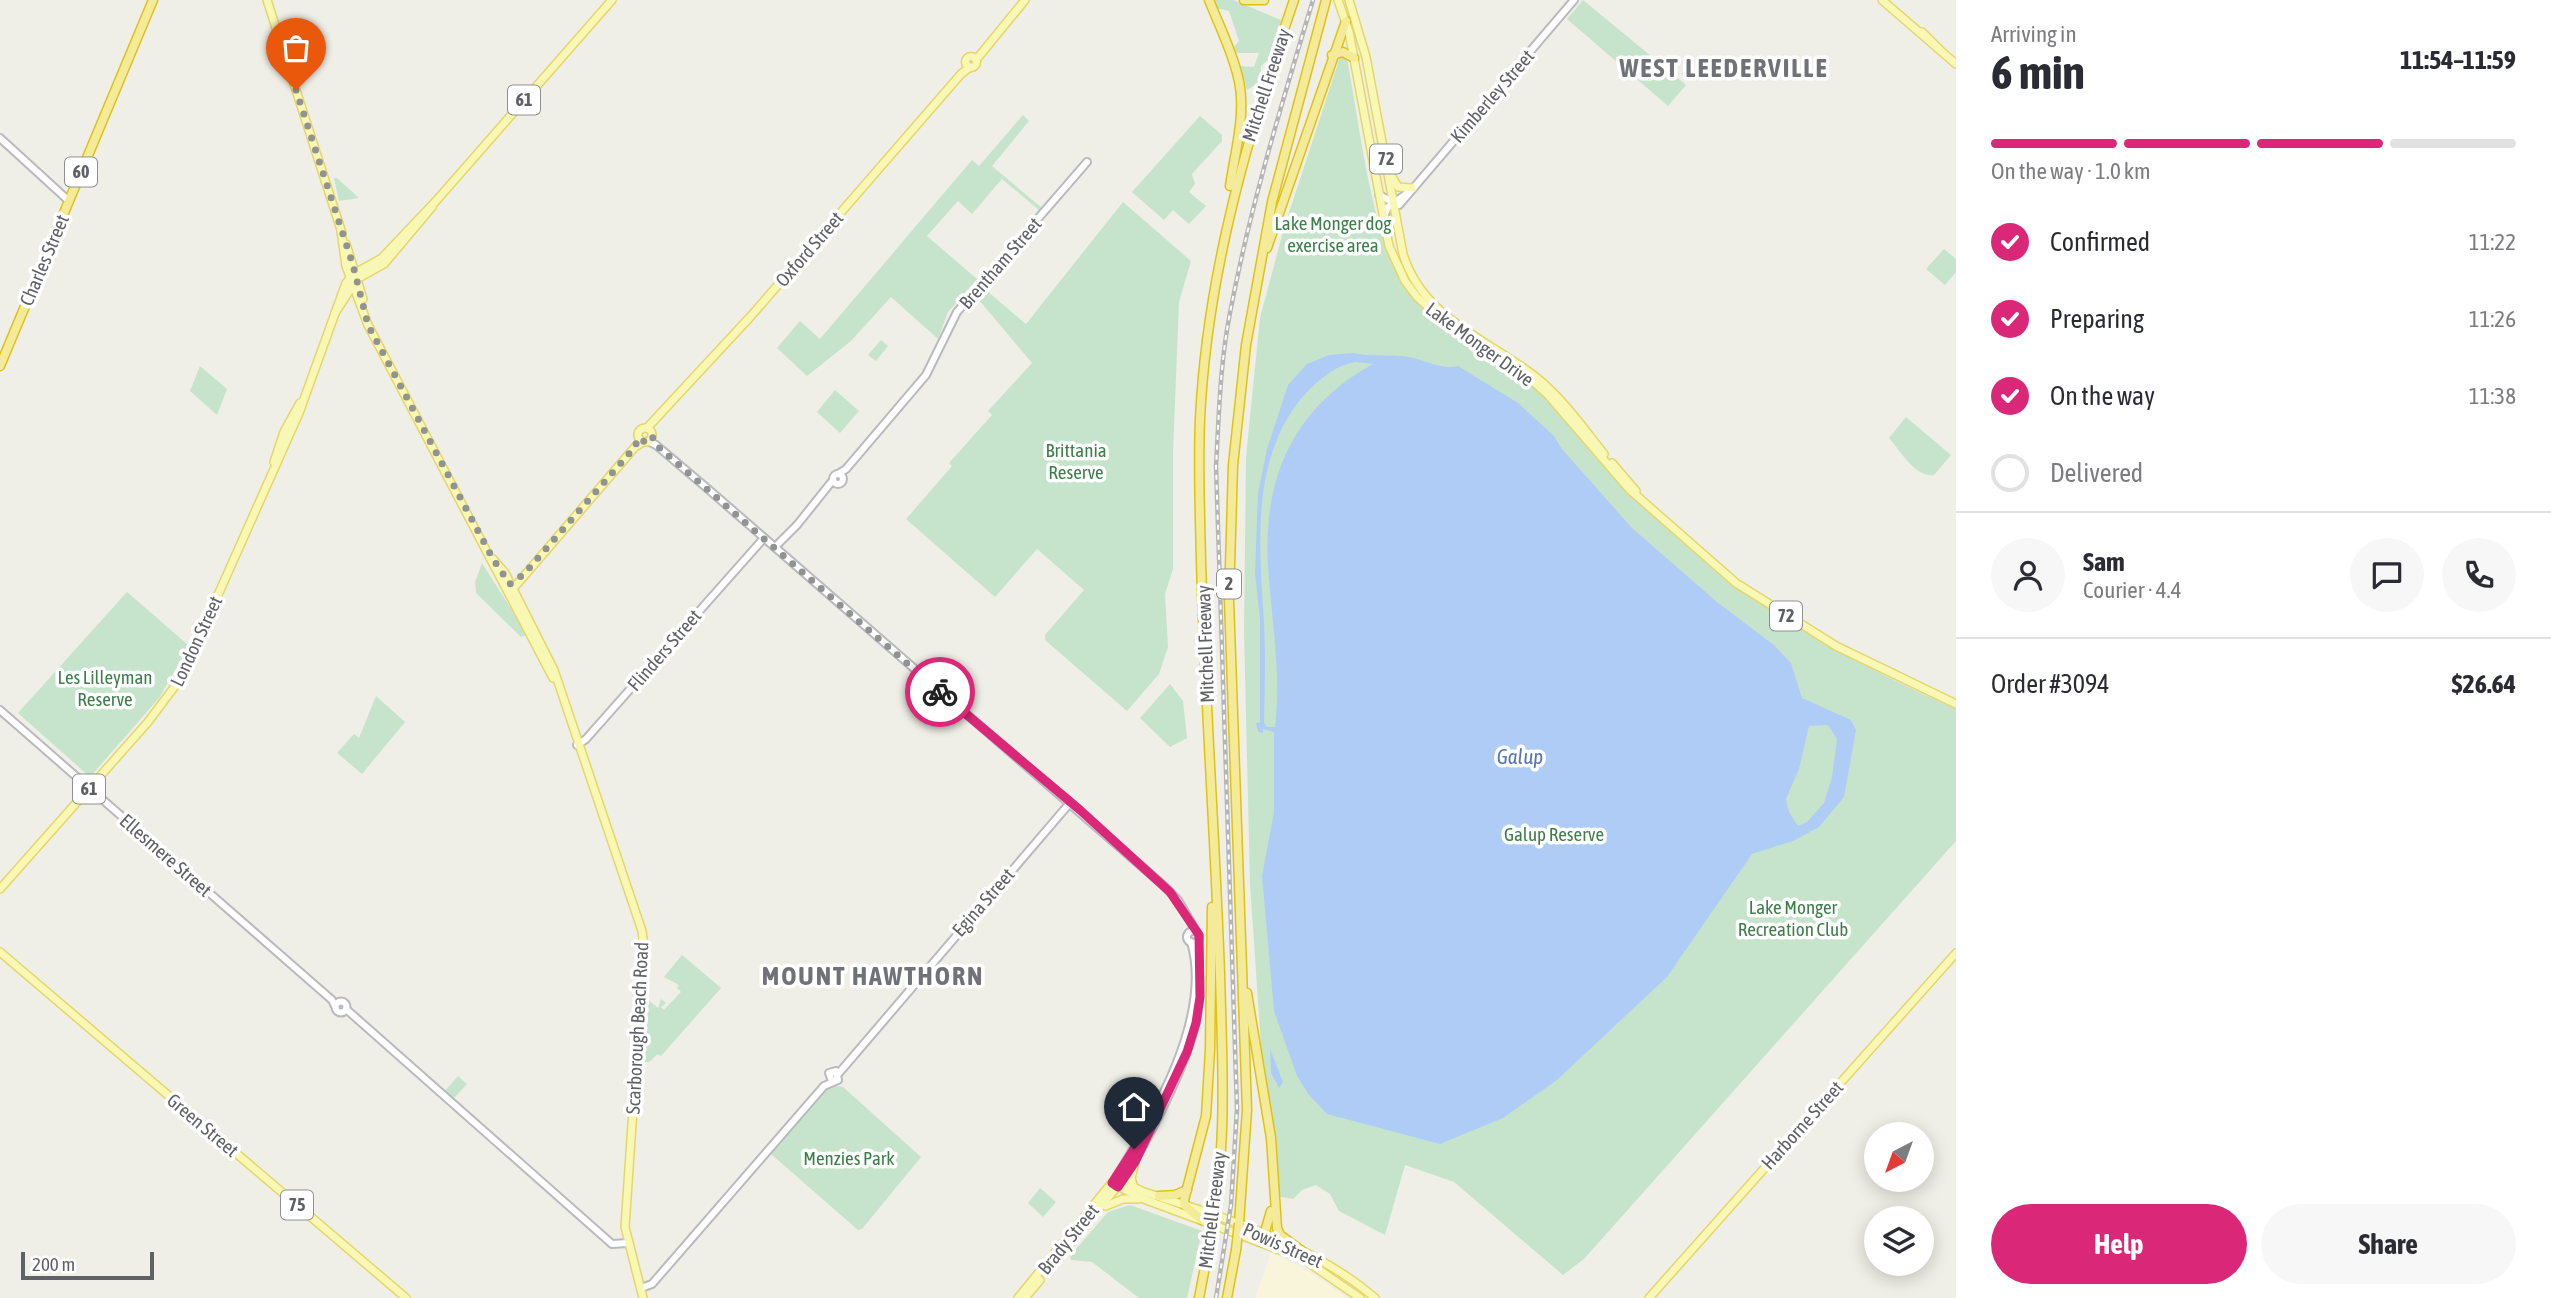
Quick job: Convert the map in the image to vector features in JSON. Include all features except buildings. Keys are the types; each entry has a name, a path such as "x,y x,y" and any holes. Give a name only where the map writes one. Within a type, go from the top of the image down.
{"highway":[{"name":"Charles Street","path":"0,366 153,0"},
{"path":"1209,0 1238,76 1241,100 1224,232"},
{"path":"1246,1 1264,0"},
{"name":"Mitchell Freeway","path":"1199,1298 1216,1202 1222,1119 1199,459 1203,383 1214,286 1224,232 1246,146 1294,0"},
{"name":"Mitchell Freeway","path":"1227,1298 1241,1210 1247,1110 1229,612 1230,536 1241,386 1260,267 1283,157 1326,2"},
{"path":"1260,267 1348,3"},
{"path":"1332,55 1343,51 1354,58"},
{"path":"1202,1220 1185,1206 1206,1116 1213,831"},
{"path":"1242,969 1271,1138 1273,1203 1280,1235 1303,1252"},
{"path":"1158,1196 1175,1195 1187,1190"},
{"path":"1263,1238 1273,1203"}],"main road":[{"name":"Scarborough Beach Road","path":"267,0 367,320"},
{"name":"61","path":"354,278 383,264 612,0"},
{"name":"Oxford Street","path":"648,437 656,422 1025,0"},
{"path":"1882,0 1929,44 1956,64"},
{"name":"Lake Monger Drive","path":"1348,3 1348,30 1384,222 1398,266 1417,297 1448,325 1528,377 1548,395 1620,480 1686,541 1769,606 1869,663 1956,704"},
{"name":"Lake Monger Drive","path":"1348,3 1366,57 1405,262 1425,297 1460,328 1539,380 1625,476 1638,495"},
{"path":"1386,158 1397,186 1410,190"},
{"name":"Scarborough Beach Road","path":"354,278 361,308 509,588 557,685 644,941 625,1227 643,1298"},
{"name":"London Street","path":"0,889 148,722 181,678 274,465 288,440 300,402 354,278"},
{"path":"338,310 350,302 361,308"},
{"path":"509,588 635,447 648,437"},
{"name":"Green Street","path":"0,952 406,1298"},
{"name":"Harborne Street","path":"1652,1298 1956,953"},
{"name":"Harborne Street","path":"1652,1298 1956,958"},
{"path":"1097,1213 1116,1200 1141,1196 1131,1174 1135,1162"},
{"name":"Powis Street","path":"1117,1183 1141,1196 1202,1220 1303,1252 1332,1266 1375,1298"},
{"name":"Brady Street","path":"1025,1298 1097,1213 1117,1183"},
{"name":"Brady Street","path":"1018,1298 1117,1183"},
{"name":"Powis Street","path":"1141,1196 1158,1196 1263,1238 1301,1258 1360,1298"}],"street":[{"name":"Kimberley Street","path":"1384,222 1386,211 1394,204 1399,205 1574,0"},
{"path":"0,138 69,201"},
{"name":"Brentham Street","path":"776,549 926,375 957,312 1087,162"},
{"path":"1378,193 1394,204"},
{"path":"648,437 1170,892 1189,921 1201,978 1196,1023 1187,1052 1135,1162 1117,1183"},
{"name":"Flinders Street","path":"577,745 586,739 762,537"},
{"name":"Ellesmere Street","path":"0,710 335,1003 344,1002 346,1012 612,1244 628,1243"},
{"name":"Egina Street","path":"641,1288 652,1284 830,1079 838,1080 838,1070 1069,804"},
{"path":"1117,1183 1186,1036 1196,977 1194,941"}],"green space":[{"path":"1213,0 1233,0 1281,20 1271,57 1261,66 1261,81 1247,90 1240,66 1254,67 1259,53 1237,53 1233,48 1239,41 1229,11 1216,8"},
{"path":"1583,0 1686,85 1668,106 1567,19"},
{"name":"Galup","path":"1340,57 1347,58 1367,172 1381,231 1401,279 1427,311 1512,369 1543,394 1635,498 1673,534 1747,594 1785,620 1866,666 1956,709 1956,841 1584,1259 1563,1275 1454,1182 1405,1165 1385,1235 1339,1211 1330,1194 1316,1185 1302,1190 1293,1199 1277,1196 1276,1140 1261,1045 1250,884 1244,632 1246,457 1260,318 1284,228"},
{"path":"1023,115 1029,121 992,166 1042,208 1040,211 1002,179 972,214 958,201 927,236 977,279 948,312 938,339 891,297 851,341 807,376 777,348 800,321 820,339 972,160 979,166"},
{"path":"1200,116 1222,135 1222,141 1192,174 1195,184 1189,192 1206,206 1189,224 1173,210 1164,220 1132,192"},
{"path":"334,178 337,178 359,198 339,201"},
{"name":"Brittania Reserve","path":"1123,202 1191,261 1179,302 1173,452 1173,569 1165,594 1168,647 1159,674 1127,711 1045,640 1045,635 1084,590 1037,549 995,597 906,519 952,466 949,463 992,415 988,411 1032,363 978,299 986,290 1026,324"},
{"path":"1944,249 1956,259 1956,272 1945,285 1926,269"},
{"path":"881,340 888,346 876,361 868,355"},
{"path":"200,366 227,389 217,415 190,391"},
{"path":"835,390 859,411 840,433 817,412"},
{"path":"1906,417 1951,455 1934,475 1927,475 1914,468 1889,438"},
{"path":"482,563 527,634 521,637 476,593 475,582"},
{"name":"Les Lilleyman Reserve","path":"127,592 187,644 187,650 159,698 90,777 18,713"},
{"path":"1170,684 1183,701 1187,738 1170,747 1140,718"},
{"path":"376,696 405,722 362,774 337,753 354,734 359,738"},
{"path":"682,955 721,988 661,1056 658,1054 649,1062 642,1062 647,999 658,1008 661,999 666,1003 661,1007 664,1010 681,992 677,988 679,985 664,977"},
{"path":"458,1076 467,1084 453,1099 442,1094"},
{"name":"Menzies Park","path":"832,1085 843,1087 921,1157 862,1229 858,1230 771,1154 811,1105"},
{"path":"1040,1188 1056,1202 1043,1217 1028,1203"},
{"path":"1130,1205 1202,1231 1187,1298 1139,1298 1092,1262 1071,1260 1070,1256 1108,1212"}],"sand":[{"path":"1271,1253 1302,1267 1348,1298 1255,1298"}],"water":[{"name":"Galup","path":"1353,353 1402,356 1440,366 1458,366 1518,403 1554,436 1562,449 1632,528 1717,602 1775,646 1791,663 1802,698 1851,720 1856,730 1844,797 1819,827 1793,841 1752,854 1667,977 1557,1080 1503,1118 1440,1144 1327,1114 1309,1095 1297,1076 1274,1011 1262,876 1274,812 1274,732 1263,729 1263,733 1258,732 1256,723 1260,722 1260,618 1255,574 1258,493 1267,449 1288,385 1307,364 1329,355","holes":["1356,362 1373,364 1344,383 1320,404 1301,427 1286,454 1276,482 1267,545 1277,671 1277,708 1275,727 1267,727 1264,723 1265,650 1260,550 1263,493 1268,466 1277,439 1307,392 1329,373","1828,725 1837,739 1832,777 1824,803 1807,822 1798,826 1789,812 1786,799 1799,769 1809,726"]},
{"path":"1270,1049 1283,1082 1279,1088 1271,1073"}],"railway":[{"path":"1216,1298 1231,1205 1237,1109 1216,466 1220,389 1227,332 1247,234 1267,155 1313,0"}],"way so far":[{"path":"296,90 353,265 368,325 493,559 510,584 520,574 524,574 603,485 635,447 638,438 645,442 652,436 656,445 940,692"}],"district":[{"name":"WEST LEEDERVILLE","path":"1724,68"},
{"name":"MOUNT HAWTHORN","path":"873,976"}],"route":[{"path":"940,692 1080,810 1170,892 1178,900 1199,935 1200,997 1187,1052 1135,1162 1118,1187 1112,1183 1134,1149"}],"park label":[{"name":"Lake Monger dog exercise area","path":"1333,234"},
{"name":"Galup Reserve","path":"1554,834"},
{"name":"Lake Monger Recreation Club","path":"1793,918"}]}
